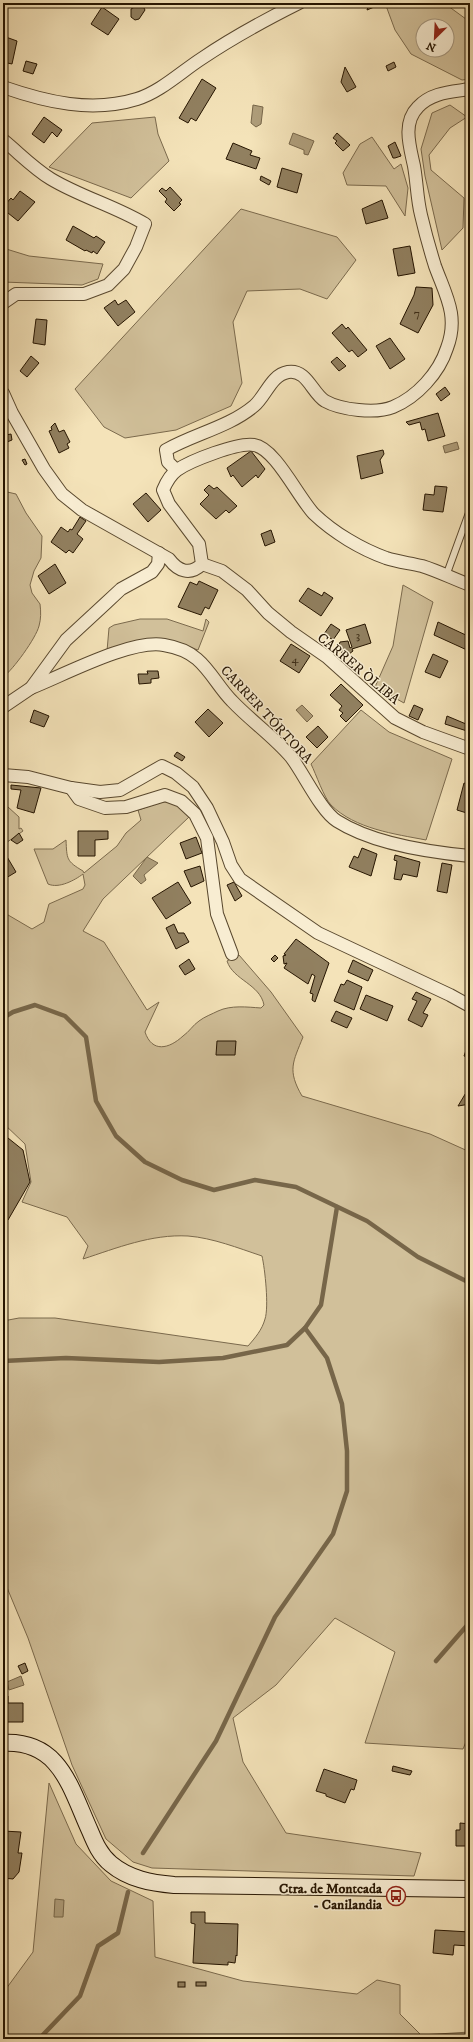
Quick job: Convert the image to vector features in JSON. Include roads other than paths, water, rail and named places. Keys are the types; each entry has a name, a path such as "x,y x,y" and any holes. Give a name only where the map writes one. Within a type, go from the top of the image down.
{"street":[{"path":"3,86 52,102 79,106 107,105 138,99 158,88 202,58 259,23 299,3"},
{"path":"176,470 168,462 166,450 244,415 256,405 276,377 289,372 305,377 313,389 325,401 346,409 369,411 392,408 414,394 435,374 447,349 453,329 450,302 435,266 421,214 414,167 408,143 409,125 417,107 433,95 470,90"},
{"path":"3,140 30,164 51,179 115,208 145,224 136,247 124,269 108,285 84,294 16,294 4,299"},
{"path":"3,393 12,413 44,469 62,494 82,510 169,559 176,569 189,572 196,570 202,564 199,544 169,504 163,490 167,480 176,470 239,445 254,444 267,450 300,498 315,514 336,532 386,558 423,567 470,585"},
{"path":"3,707 31,688 66,640 121,589 152,572 158,564 159,553"},
{"name":"CARRER ÒLIBA","path":"202,564 222,571 247,590 268,613 291,632 327,657 395,718 423,732 470,749"},
{"name":"CARRER TÓRTORA","path":"31,688 66,674 96,659 145,645 164,644 184,651 198,659 231,701 257,723 290,757 320,802 335,820 385,841 426,850 470,856"},
{"path":"3,774 28,777 71,788 100,792 120,790 162,766 176,773 193,787 207,808 223,842 231,865 240,879 318,933 450,995 470,1006"},
{"path":"71,788 79,799 105,808 126,807 165,795 181,801 195,814 207,838 217,914 232,954"},
{"path":"3,1743 19,1742 32,1745 45,1752 54,1761 67,1782 99,1850 111,1864 126,1874 140,1879 174,1885 470,1889"}],"lane":[{"path":"446,576 470,510"}],"waterway":[{"path":"3,1018 13,1012 35,1005 65,1016 86,1037 96,1101 116,1136 145,1162 182,1180 214,1190 255,1180 296,1187 367,1221 418,1257 470,1283"},
{"path":"3,1361 66,1358 159,1362 223,1358 287,1345 305,1328 321,1305 337,1207"},
{"path":"143,1853 216,1741 275,1617 333,1534 347,1491 347,1451 342,1404 327,1358 305,1328"},
{"path":"436,1661 470,1622"},
{"path":"39,2039 80,1996 98,1946 118,1933 128,1892"}],"place":[{"name":"Ctra. de Montcada - Canilandia","path":"396,1896"}]}
